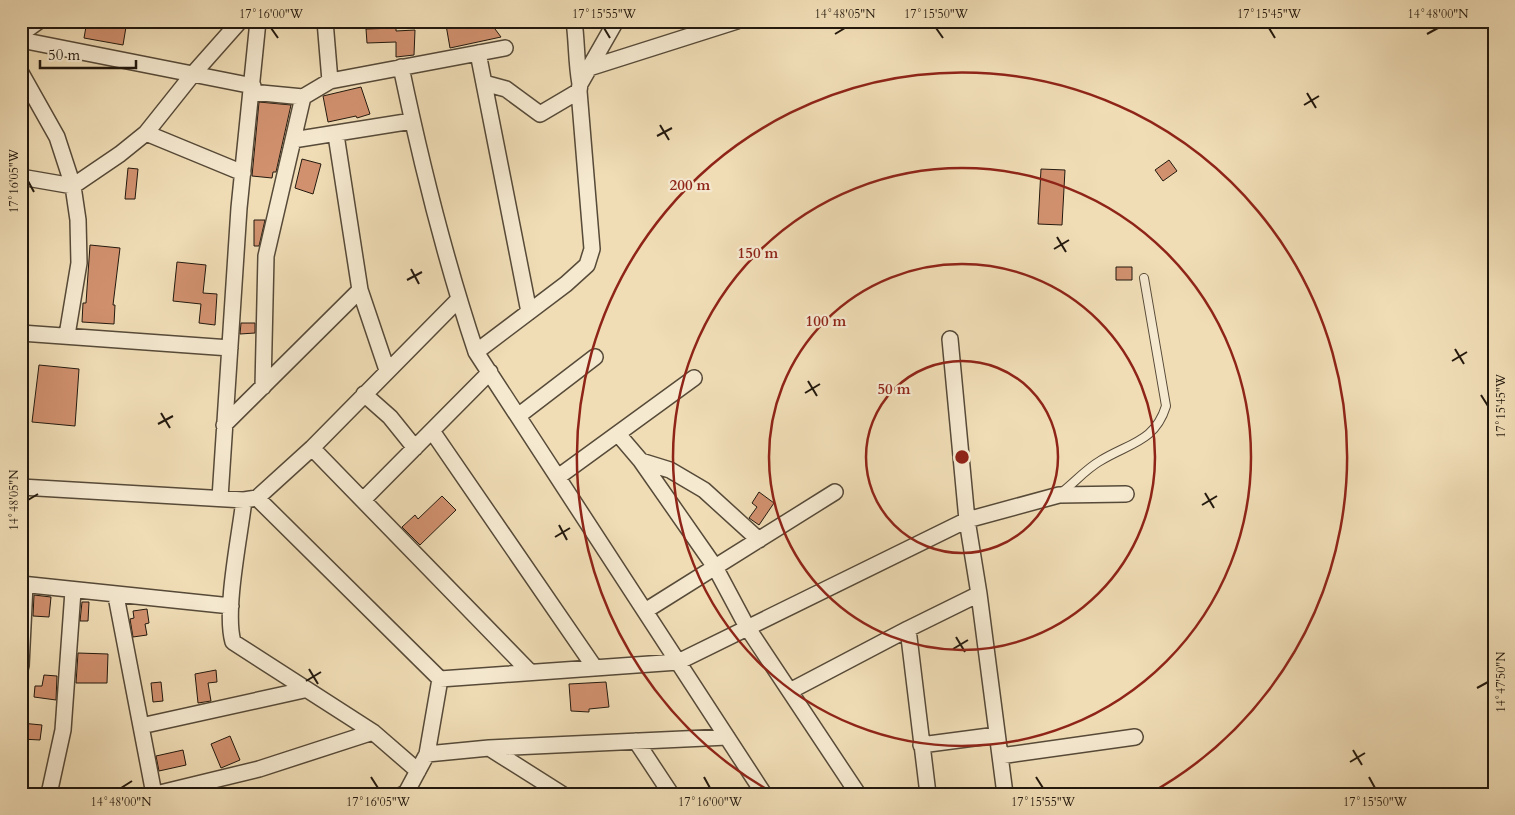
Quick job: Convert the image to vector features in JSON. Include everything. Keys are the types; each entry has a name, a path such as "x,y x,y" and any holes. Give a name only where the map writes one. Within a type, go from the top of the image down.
{"street":[{"path":"21,34 39,21"},
{"path":"21,177 73,186 120,154 146,133 193,74 240,21"},
{"path":"220,498 243,174 258,21"},
{"path":"325,21 330,81"},
{"path":"476,352 587,265 592,248 575,57 577,40 574,21"},
{"path":"484,83 506,89 540,114 579,87 616,21"},
{"path":"589,68 737,21"},
{"path":"21,40 193,74 252,89 303,97 330,81 505,48"},
{"path":"478,53 529,312"},
{"path":"401,67 412,120 459,298 476,352 764,794"},
{"path":"21,73 56,138 73,186 78,220 79,263 67,335"},
{"path":"263,387 266,256 303,97"},
{"path":"293,140 336,135 412,120"},
{"path":"146,133 243,174"},
{"path":"336,135 360,290 387,370"},
{"path":"224,425 360,290"},
{"path":"418,771 372,732 304,690 233,642 230,631 231,606 250,499 312,448 459,298"},
{"path":"21,333 230,348"},
{"path":"950,339 967,520 979,594 1005,794"},
{"path":"518,416 595,357"},
{"path":"363,500 490,372"},
{"path":"558,477 694,378"},
{"path":"364,394 390,417 415,448"},
{"path":"432,431 595,668"},
{"path":"618,434 641,461 714,568 747,627 858,794"},
{"path":"312,448 530,672"},
{"path":"641,461 670,470 704,490 760,540"},
{"path":"21,487 250,499 440,679 678,662 967,520 1059,495 1126,494"},
{"path":"645,611 835,492"},
{"path":"21,666 23,584 116,596 231,606"},
{"path":"50,794 63,730 73,591"},
{"path":"790,691 979,594"},
{"path":"116,596 155,794 259,769 372,732"},
{"path":"908,629 928,794"},
{"path":"406,793 427,754 440,679"},
{"path":"141,726 304,690"},
{"path":"922,745 997,735"},
{"path":"427,754 490,748 727,737"},
{"path":"1000,756 1135,737"},
{"path":"636,741 671,794"},
{"path":"490,748 562,794"}],"lane":[{"path":"1059,495 1099,462 1148,436 1161,422 1166,406 1144,278"}],"building":[{"path":"87,21 127,21 123,45 84,38"},
{"path":"465,21 489,21 501,37 450,48 446,25"},
{"path":"396,28 396,31 415,30 414,55 396,57 396,42 367,43 366,29"},
{"path":"361,87 370,114 328,122 323,96"},
{"path":"259,102 291,105 276,172 273,172 272,178 252,176"},
{"path":"302,159 321,164 313,194 295,188"},
{"path":"1169,160 1177,171 1163,181 1155,170"},
{"path":"128,168 138,169 135,199 125,199"},
{"path":"1041,169 1065,170 1062,225 1038,224"},
{"path":"254,220 265,220 259,246 254,246"},
{"path":"90,245 120,248 113,305 115,305 114,324 82,322 83,303 86,303"},
{"path":"177,262 206,265 203,293 217,294 215,325 199,323 201,304 173,301"},
{"path":"1116,267 1132,267 1132,280 1116,280"},
{"path":"241,323 255,323 255,333 240,334"},
{"path":"39,365 79,369 75,426 32,422"},
{"path":"759,492 774,503 759,525 749,518 757,507 752,503"},
{"path":"442,496 456,510 420,545 402,527 415,515 418,519"},
{"path":"34,595 51,597 49,617 33,616"},
{"path":"82,602 89,602 88,621 80,621"},
{"path":"147,609 149,623 145,624 147,635 133,637 130,619 134,618 133,611"},
{"path":"78,653 108,654 107,683 76,683"},
{"path":"216,670 217,682 208,683 211,701 198,703 195,674"},
{"path":"44,675 57,676 56,700 34,697 35,686 42,686"},
{"path":"161,682 163,701 153,702 151,683"},
{"path":"606,682 609,707 589,709 589,712 571,711 569,684"},
{"path":"21,723 42,725 40,740 21,739"},
{"path":"230,736 240,760 221,768 211,744"},
{"path":"183,750 186,765 159,771 156,756"}]}
